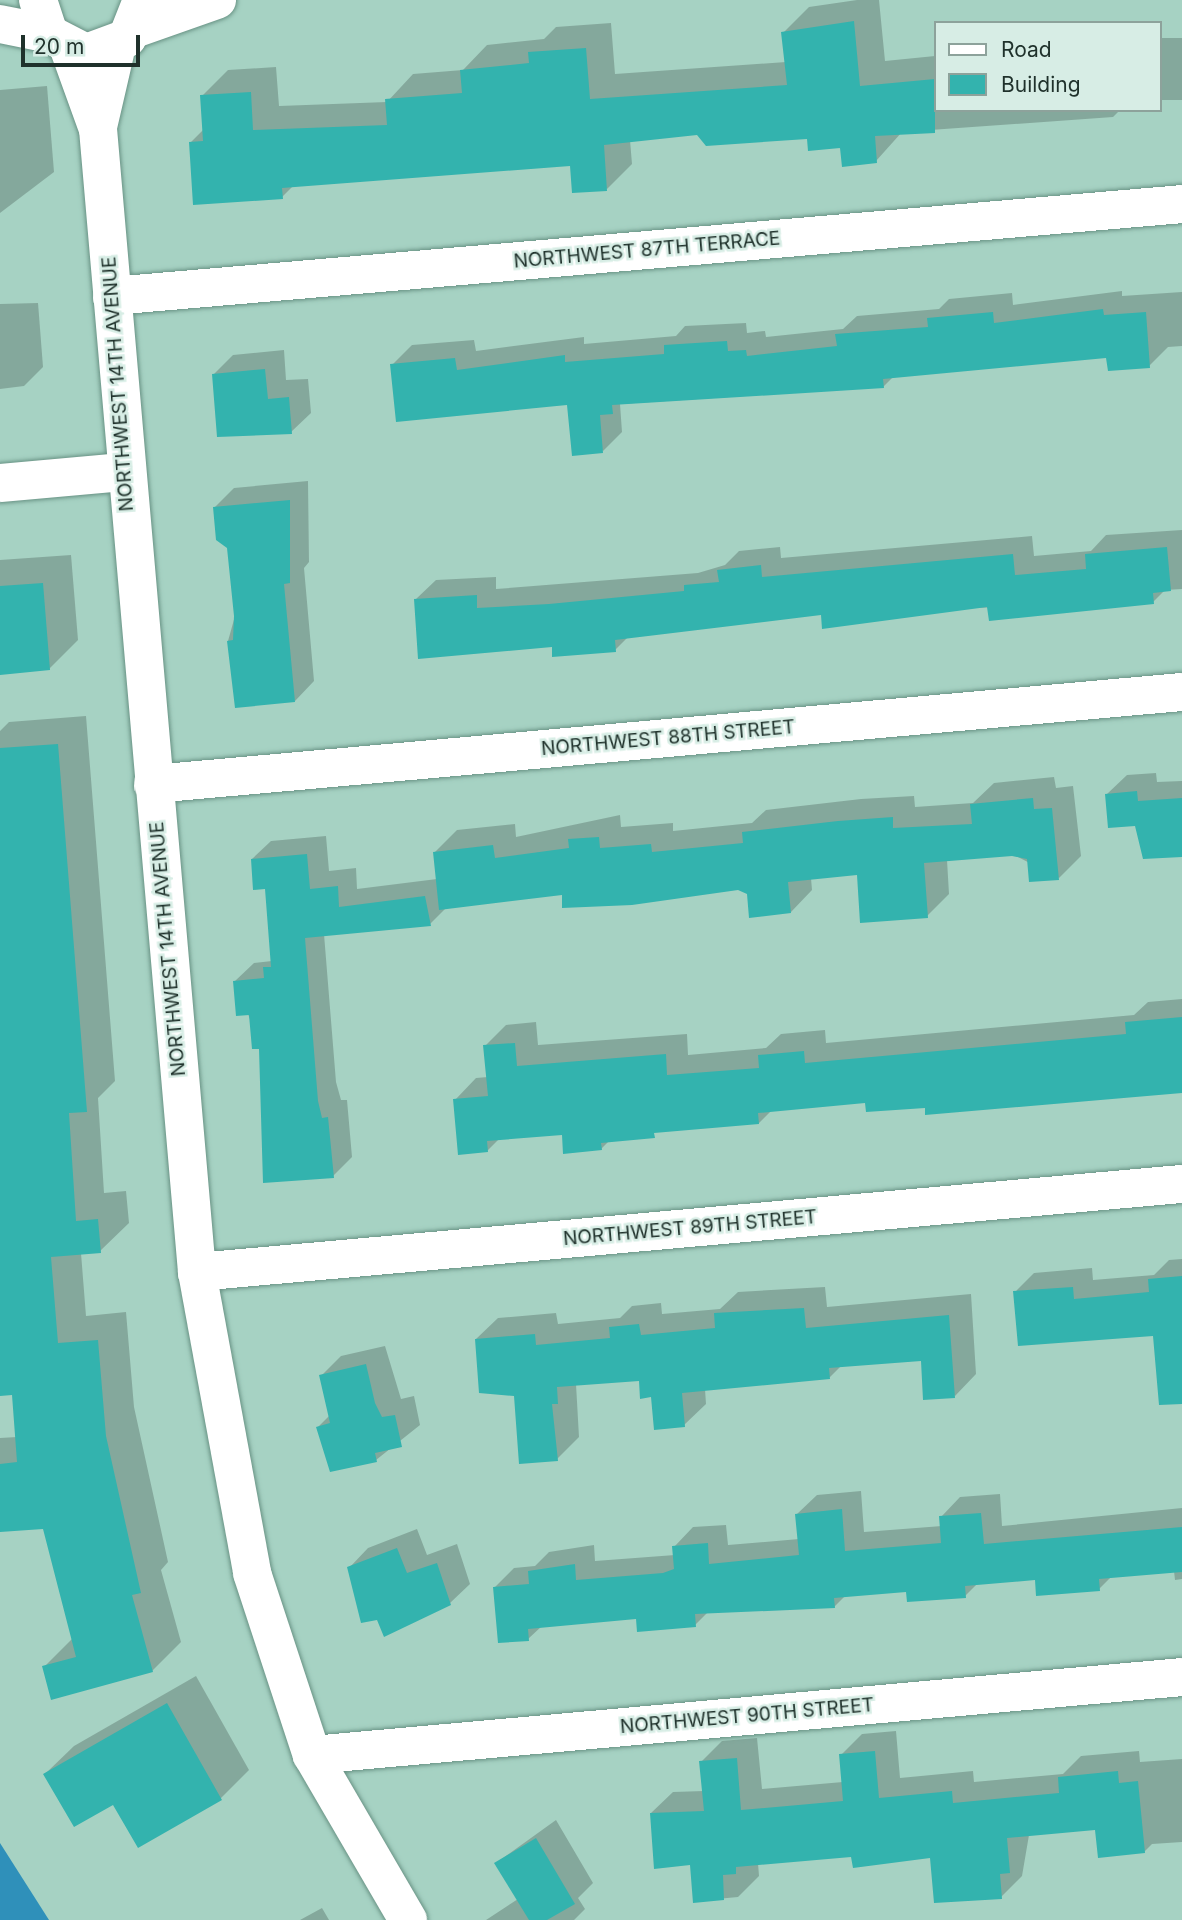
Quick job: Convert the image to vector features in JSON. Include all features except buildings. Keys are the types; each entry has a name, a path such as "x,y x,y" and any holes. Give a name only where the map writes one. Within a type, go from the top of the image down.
{"street":[{"path":"0,24 52,28 94,52 131,25 217,0"},
{"name":"NORTHWEST 14TH AVENUE","path":"98,130 131,25"},
{"name":"NORTHWEST 14TH AVENUE","path":"52,28 98,130 124,472 197,1272 252,1573 312,1755 408,1920"},
{"name":"NORTHWEST 87TH TERRACE","path":"112,296 1182,204"},
{"path":"0,483 124,472"},
{"name":"NORTHWEST 88TH STREET","path":"153,784 1182,692"},
{"name":"NORTHWEST 89TH STREET","path":"197,1272 1182,1184"},
{"name":"NORTHWEST 90TH STREET","path":"312,1755 1182,1677"}],"water":[{"path":"0,1843 49,1920 0,1920"}]}
